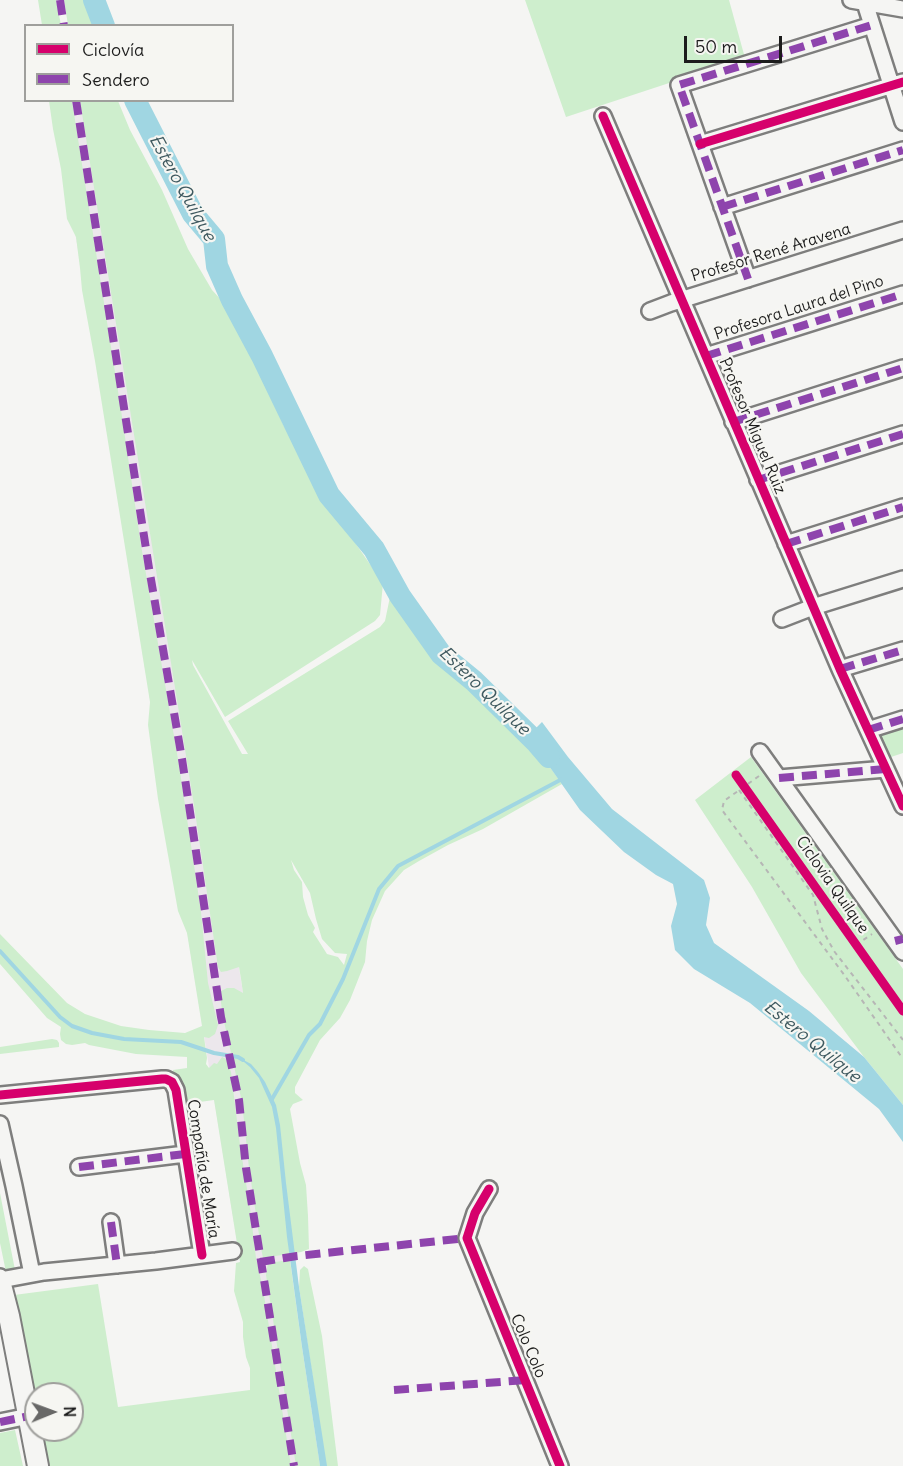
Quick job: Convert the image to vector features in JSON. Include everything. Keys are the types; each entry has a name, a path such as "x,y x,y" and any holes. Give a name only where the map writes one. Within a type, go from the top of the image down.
{"street":[{"path":"860,1 903,9"},
{"path":"860,1 897,83 903,122"},
{"path":"748,279 679,85 872,25"},
{"path":"700,144 897,83"},
{"name":"Profesor Miguel Ruiz","path":"603,116 813,607 903,806"},
{"path":"722,207 903,150"},
{"name":"Profesor René Aravena","path":"650,311 681,299 903,230"},
{"name":"Profesora Laura del Pino","path":"706,356 903,294"},
{"path":"733,422 903,368"},
{"path":"758,480 903,434"},
{"path":"786,544 903,507"},
{"path":"782,619 903,579"},
{"path":"840,669 903,650"},
{"path":"868,730 903,719"},
{"path":"760,752 900,944"},
{"path":"775,773 886,769"},
{"name":"Compañía de María","path":"0,1095 169,1080 176,1090 202,1255"},
{"path":"0,1124 32,1274"},
{"path":"79,1167 185,1154"},
{"name":"Colo Colo","path":"489,1189 475,1214 467,1238 560,1466"},
{"path":"111,1222 117,1265"},
{"path":"24,1395 3,1308 0,1279 233,1251"},
{"path":"0,1422 24,1417"},
{"path":"34,1442 38,1466"}],"path":[{"path":"775,773 741,786 724,801 722,810 845,976 903,1059"},
{"path":"741,786 813,895 822,929 834,951 903,1040"},
{"path":"856,945 884,925"}],"shaded area":[{"path":"54,102 101,102 254,1062 268,1134 320,1466 273,1466"}],"green space":[{"path":"38,0 56,0 61,24 42,24"},
{"path":"64,0 85,0 94,24 68,24"},
{"path":"525,0 729,0 745,58 566,117"},
{"path":"49,102 72,102 141,545 179,765 201,912 208,983 218,1025 215,1034 209,1038 204,1037 206,1064 209,1068 214,1063 217,1064 222,1057 226,1059 231,1072 256,1258 291,1466 46,1466 41,1442 84,1442 84,1382 30,1382 14,1295 98,1284 118,1407 250,1390 250,1368 246,1357 243,1322 234,1291 236,1263 240,1262 214,1100 178,1105 173,1070 187,1068 187,1057 136,1054 85,1043 66,1044 61,1040 61,1027 47,1018 0,964 0,934 67,1003 85,1014 121,1026 149,1030 185,1033 202,1026 187,933 178,911 158,799 148,725 150,702 82,290 76,237 67,219"},
{"path":"80,102 118,102 188,249 212,290 225,304 244,339 284,426 324,498 383,583 380,615 375,621 225,717 192,660 242,754 248,754 228,721 380,627 385,621 391,592 404,607 417,630 438,658 505,718 542,756 562,784 404,870 385,891 372,920 365,962 350,1000 340,1018 320,1040 295,1087 295,1093 303,1100 293,1104 290,1109 306,1185 308,1216 309,1249 301,1252 263,1258 249,1168 242,1102 220,995 221,991 227,988 234,988 243,993 241,979 239,967 221,972 218,967","holes":["291,860 310,893 322,939 335,953 347,954 344,965 338,957 327,954 313,932 315,928 308,915 302,882"]},
{"path":"903,719 903,753 882,760 868,730"},
{"path":"751,757 903,969 903,1105 801,973 752,887 695,800"},
{"path":"57,1040 59,1047 0,1054 0,1047"},
{"path":"0,1193 15,1270 6,1272 0,1243"},
{"path":"290,1260 320,1466 296,1466 266,1275 268,1263"},
{"path":"304,1266 308,1269 322,1336 338,1466 326,1466 299,1287 300,1270"},
{"path":"15,1430 23,1466 0,1466 0,1433"}],"water":[{"path":"542,722 612,809 704,880 710,898 706,925 714,943 809,1011 864,1057 903,1105 903,1142 879,1109 750,1003 694,969 675,950 671,926 677,904 673,884 624,852 580,810 542,756 525,739"},
{"path":"238,1057 251,1064 258,1072 276,1105 299,1287 327,1466 320,1466 287,1237 272,1107 259,1078"}],"waterway":[{"name":"Estero Quilque","path":"94,0 103,24"},
{"name":"Estero Quilque","path":"136,102 193,214 214,239 217,266 232,300 262,356 329,495 374,549 400,596 441,654 474,681 549,757"},
{"path":"272,1099 309,1035 320,1024 343,979 379,889 398,866 564,778"},
{"path":"0,951 60,1017 72,1026 92,1033 124,1039 181,1042 243,1060"}],"marked path":[{"path":"60,0 64,24"},
{"path":"748,279 679,85 872,25"},
{"path":"76,102 221,1017 239,1100 246,1168 294,1466"},
{"path":"722,207 903,150"},
{"path":"706,356 903,294"},
{"path":"733,422 903,368"},
{"path":"758,480 903,434"},
{"path":"786,544 903,507"},
{"path":"840,669 903,650"},
{"path":"868,730 903,719"},
{"path":"779,778 886,769"},
{"path":"895,941 903,939"},
{"path":"79,1167 185,1154"},
{"path":"111,1222 117,1265"},
{"path":"260,1262 467,1238"},
{"path":"394,1390 526,1380"},
{"path":"0,1422 24,1417"}],"cycle path":[{"path":"700,144 903,82"},
{"path":"603,116 840,669 903,806"},
{"name":"Ciclovia Quilque","path":"736,775 903,1011"},
{"path":"0,1095 162,1079 172,1082 176,1090 202,1255"},
{"path":"489,1189 475,1213 467,1238 560,1466"}]}
